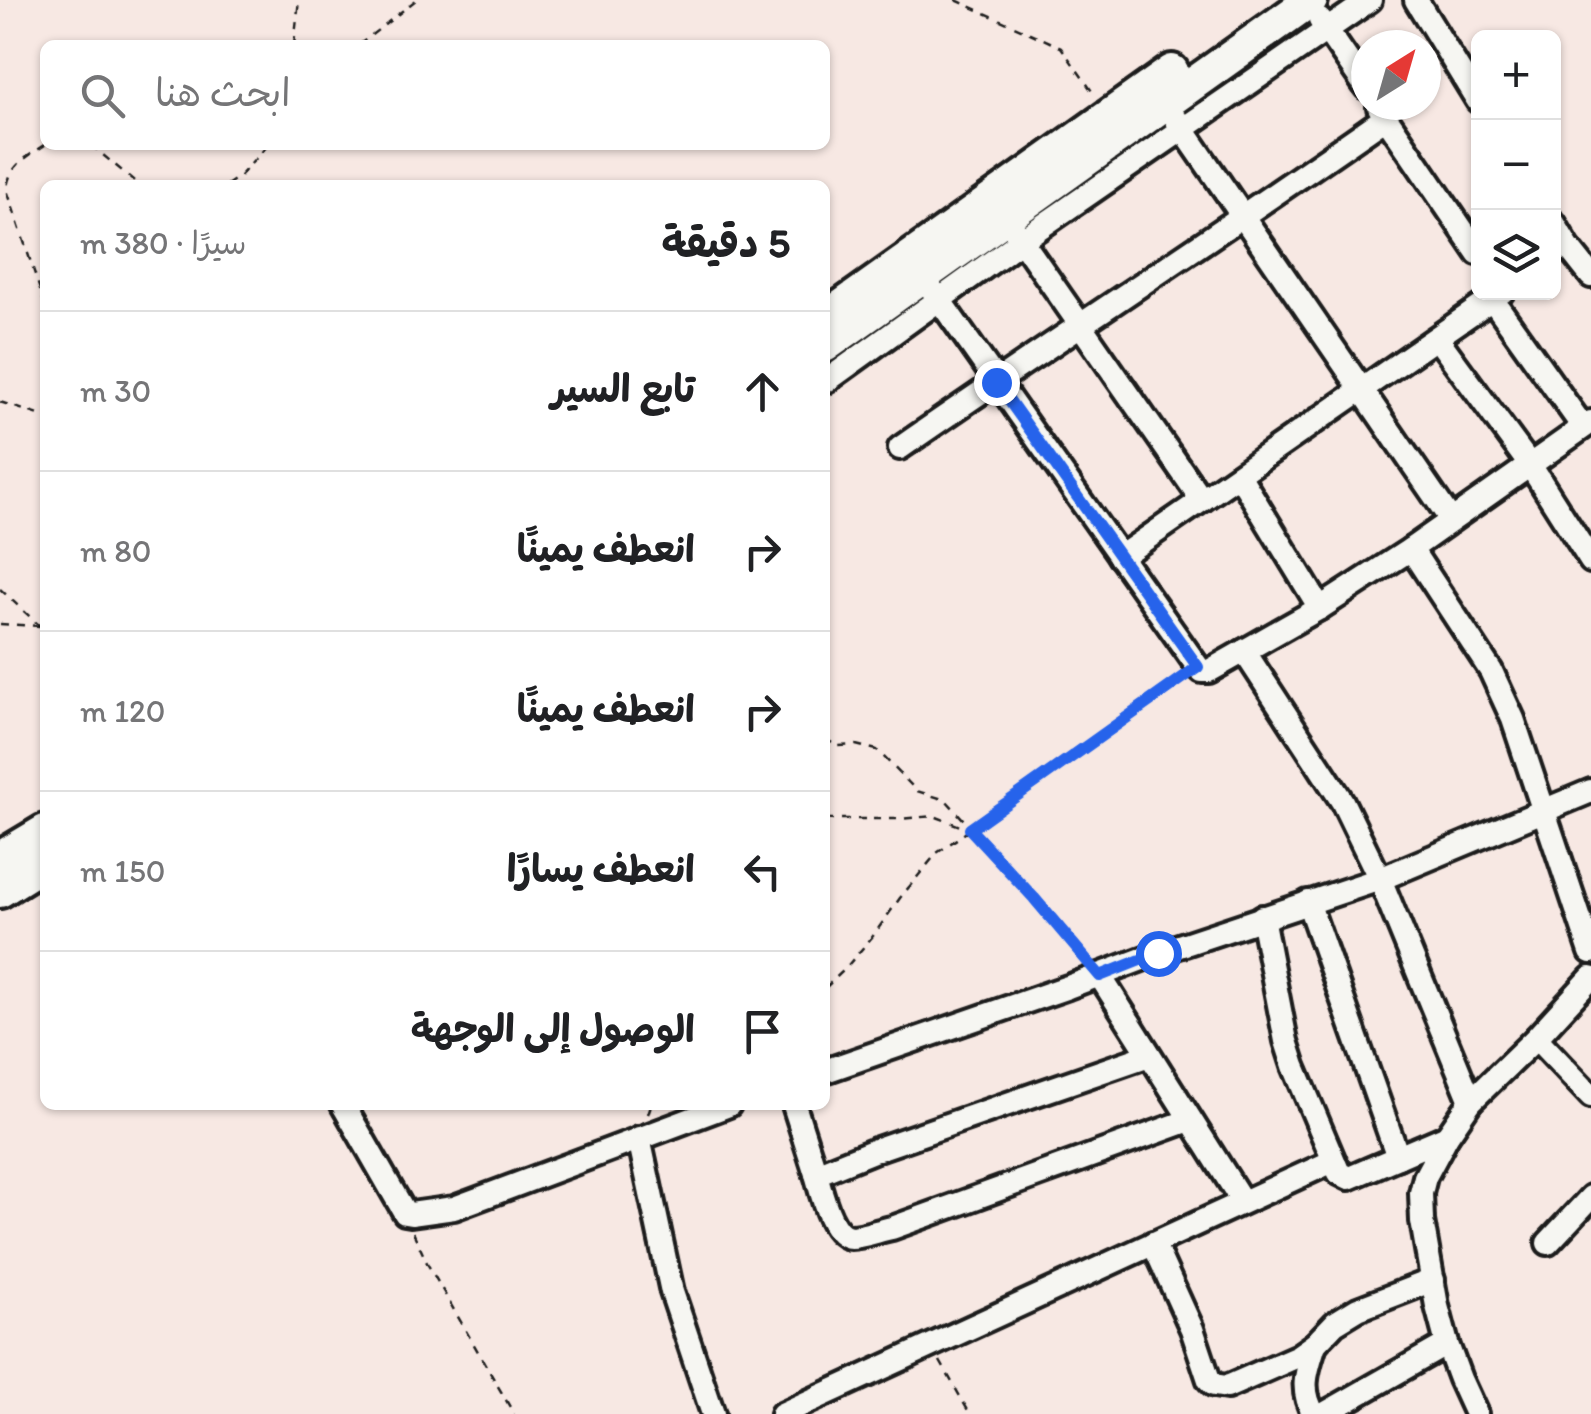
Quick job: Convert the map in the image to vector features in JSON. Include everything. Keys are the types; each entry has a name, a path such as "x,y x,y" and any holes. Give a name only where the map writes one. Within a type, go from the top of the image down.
{"highway":[{"path":"1007,218 1108,115 1167,105 1274,0"},
{"path":"830,332 924,278 1167,105 1315,11"},
{"path":"0,858 40,833"},
{"path":"0,891 40,866"}],"street":[{"path":"1351,65 1315,11 1370,0"},
{"path":"1416,0 1471,90"},
{"path":"1167,105 1451,520"},
{"path":"900,448 1080,323 1244,217 1370,120"},
{"path":"1388,120 1471,242"},
{"path":"830,377 924,278 1007,218 1202,500"},
{"path":"1561,252 1591,276"},
{"path":"924,278 1202,671 1209,671 1320,608 1587,425 1500,300"},
{"path":"1120,556 1491,300"},
{"path":"1437,338 1530,465 1591,561"},
{"path":"1238,475 1320,608"},
{"path":"1411,549 1499,687 1591,952"},
{"path":"1244,651 1342,802 1380,879 1471,1101"},
{"path":"830,1069 1380,879 1591,790"},
{"path":"1308,902 1398,1157"},
{"path":"1262,917 1286,1041 1336,1167 1348,1178 1447,1136"},
{"path":"1100,976 1242,1202"},
{"path":"1476,1414 1447,1344 1422,1220 1421,1193 1430,1164 1471,1101 1591,978"},
{"path":"1536,1038 1591,1096"},
{"path":"816,1174 878,1148 1149,1056"},
{"path":"346,1110 405,1213 454,1208 715,1110"},
{"path":"796,1110 834,1225 850,1237 892,1228 1190,1120"},
{"path":"639,1138 672,1292 713,1414"},
{"path":"782,1414 1242,1202 1336,1167"},
{"path":"1548,1244 1591,1197"},
{"path":"1153,1243 1192,1329 1209,1380 1226,1387 1298,1356 1335,1323 1358,1309 1433,1280"},
{"path":"1314,1414 1306,1402 1304,1380 1315,1344"},
{"path":"1324,1414 1447,1344"}],"path":[{"path":"295,40 299,0"},
{"path":"365,40 416,0"},
{"path":"956,0 1061,47 1108,115"},
{"path":"40,148 19,163 9,175 7,186 40,291"},
{"path":"97,150 133,180"},
{"path":"234,180 263,150"},
{"path":"0,402 40,415"},
{"path":"0,589 40,626"},
{"path":"0,624 40,626"},
{"path":"830,983 863,948 938,852 1198,667"},
{"path":"830,742 877,750 917,791 946,800 1100,976"},
{"path":"830,819 934,816 970,829"},
{"path":"405,1213 428,1265 514,1414"},
{"path":"932,1347 970,1414"}],"route":[{"path":"996,382 1198,667 970,829 1100,976 1158,953"}]}
